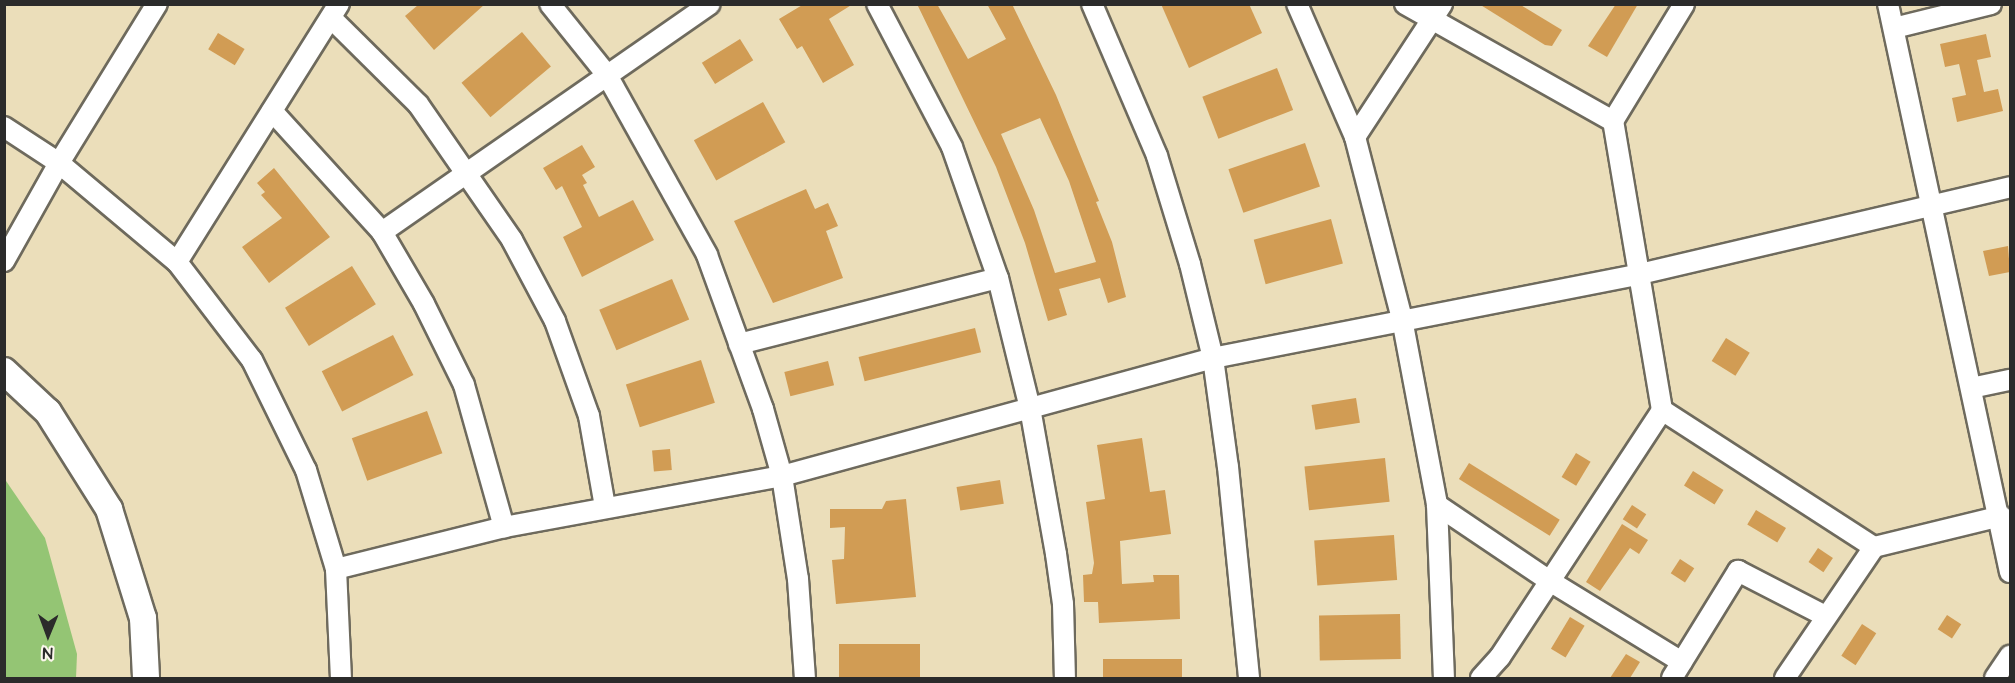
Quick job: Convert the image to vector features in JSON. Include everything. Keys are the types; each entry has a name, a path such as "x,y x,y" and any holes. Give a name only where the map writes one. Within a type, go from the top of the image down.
{"street":[{"path":"4,261 59,163 157,4"},
{"path":"550,4 607,75 707,255 782,476 798,579 805,678"},
{"path":"382,232 469,175 710,4"},
{"path":"877,4 952,147 998,278 1030,408 1063,604 1065,678"},
{"path":"1092,4 1157,156 1190,264 1213,358 1228,467 1249,678"},
{"path":"1297,4 1355,137 1402,319 1437,505 1444,678"},
{"path":"1406,4 1437,13 1613,121"},
{"path":"1481,678 1500,657 1548,580 1662,410 1613,121 1684,4"},
{"path":"1888,4 2001,516 2010,572"},
{"path":"1894,28 1991,4"},
{"path":"177,262 335,11 418,104 512,240 555,321 589,416 605,507"},
{"path":"1355,137 1437,13"},
{"path":"272,111 382,232 464,385 504,527"},
{"path":"4,127 59,163 177,262 252,360 306,470 336,569 341,678"},
{"path":"336,569 504,527 782,476 1213,358 1640,274 2010,187"},
{"path":"739,344 998,278"},
{"path":"4,371 48,412 108,509 143,618 146,678"},
{"path":"1971,388 2010,380"},
{"path":"1662,410 1874,548"},
{"path":"1437,505 1677,670 1738,571 1825,616"},
{"path":"1785,678 1825,616 1874,548 2001,516"},
{"path":"1995,678 2010,656"}],"green space":[{"path":"4,478 45,538 77,654 76,678 5,678"}],"building":[{"path":"485,4 434,50 405,16 418,5"},
{"path":"804,4 853,4 829,19 854,65 823,83 802,46 797,49 779,19"},
{"path":"917,4 937,4 968,59 1006,39 987,4 1012,4 1056,95 1099,201 1096,202 1112,242 1126,297 1108,303 1100,278 1059,289 1067,315 1048,321 1025,243 996,167","holes":["1040,118 1069,181 1096,262 1055,273 1034,210 1001,134"]},
{"path":"1161,4 1249,4 1262,33 1189,68"},
{"path":"1479,4 1519,4 1562,30 1552,46 1545,45"},
{"path":"1616,4 1638,4 1607,57 1588,46"},
{"path":"522,32 551,66 490,117 461,83"},
{"path":"218,33 245,49 235,65 208,49"},
{"path":"1986,34 1991,57 1977,60 1984,92 1998,89 2003,111 1957,122 1952,98 1966,95 1959,64 1945,67 1940,44"},
{"path":"740,39 753,60 715,84 702,63"},
{"path":"1277,68 1293,110 1218,139 1202,97"},
{"path":"763,102 785,142 716,181 694,140"},
{"path":"1305,143 1320,186 1243,213 1228,169"},
{"path":"582,145 595,167 582,175 587,183 583,185 599,217 633,200 654,240 582,277 563,237 582,227 562,186 556,190 543,168"},
{"path":"274,168 330,237 269,283 242,247 282,218 261,195 265,192 257,183"},
{"path":"806,189 815,209 828,203 838,226 826,231 843,278 773,303 734,221"},
{"path":"1331,219 1343,263 1266,284 1254,240"},
{"path":"2008,246 2010,272 1989,276 1983,251"},
{"path":"352,266 376,304 309,346 285,308"},
{"path":"672,279 689,320 616,350 599,310"},
{"path":"975,328 981,352 865,381 859,357"},
{"path":"393,335 413,375 342,411 322,371"},
{"path":"1726,338 1750,353 1735,376 1712,361"},
{"path":"701,360 715,403 640,427 626,384"},
{"path":"828,361 834,385 790,396 784,372"},
{"path":"1356,398 1360,423 1315,430 1312,405"},
{"path":"427,411 442,453 367,481 352,438"},
{"path":"1142,438 1150,492 1165,490 1171,534 1120,541 1122,584 1154,582 1153,575 1179,575 1180,619 1099,623 1098,602 1084,602 1083,575 1092,574 1094,563 1086,502 1105,499 1097,445"},
{"path":"670,449 672,470 654,471 652,451"},
{"path":"1576,453 1591,462 1576,486 1562,477"},
{"path":"1385,458 1390,502 1309,510 1304,466"},
{"path":"1469,463 1560,520 1550,536 1459,479"},
{"path":"1693,471 1724,490 1715,504 1684,485"},
{"path":"1000,480 1004,504 960,511 957,487"},
{"path":"906,499 916,597 836,604 832,560 844,559 845,527 830,528 830,509 882,509 886,501"},
{"path":"1632,505 1646,514 1637,529 1623,519"},
{"path":"1756,510 1786,528 1777,543 1747,525"},
{"path":"1622,524 1648,540 1639,554 1630,548 1600,591 1586,582"},
{"path":"1394,535 1397,580 1317,585 1314,541"},
{"path":"1818,548 1833,558 1823,572 1808,562"},
{"path":"1680,559 1694,568 1685,583 1671,573"},
{"path":"1400,614 1401,659 1320,660 1319,615"},
{"path":"1947,615 1961,624 1952,639 1938,629"},
{"path":"1570,617 1585,626 1566,657 1551,649"},
{"path":"1862,624 1876,633 1856,665 1841,656"},
{"path":"839,644 920,644 920,678 839,678"},
{"path":"1626,654 1640,662 1630,678 1610,678"},
{"path":"1103,659 1182,659 1182,678 1103,678"}]}
